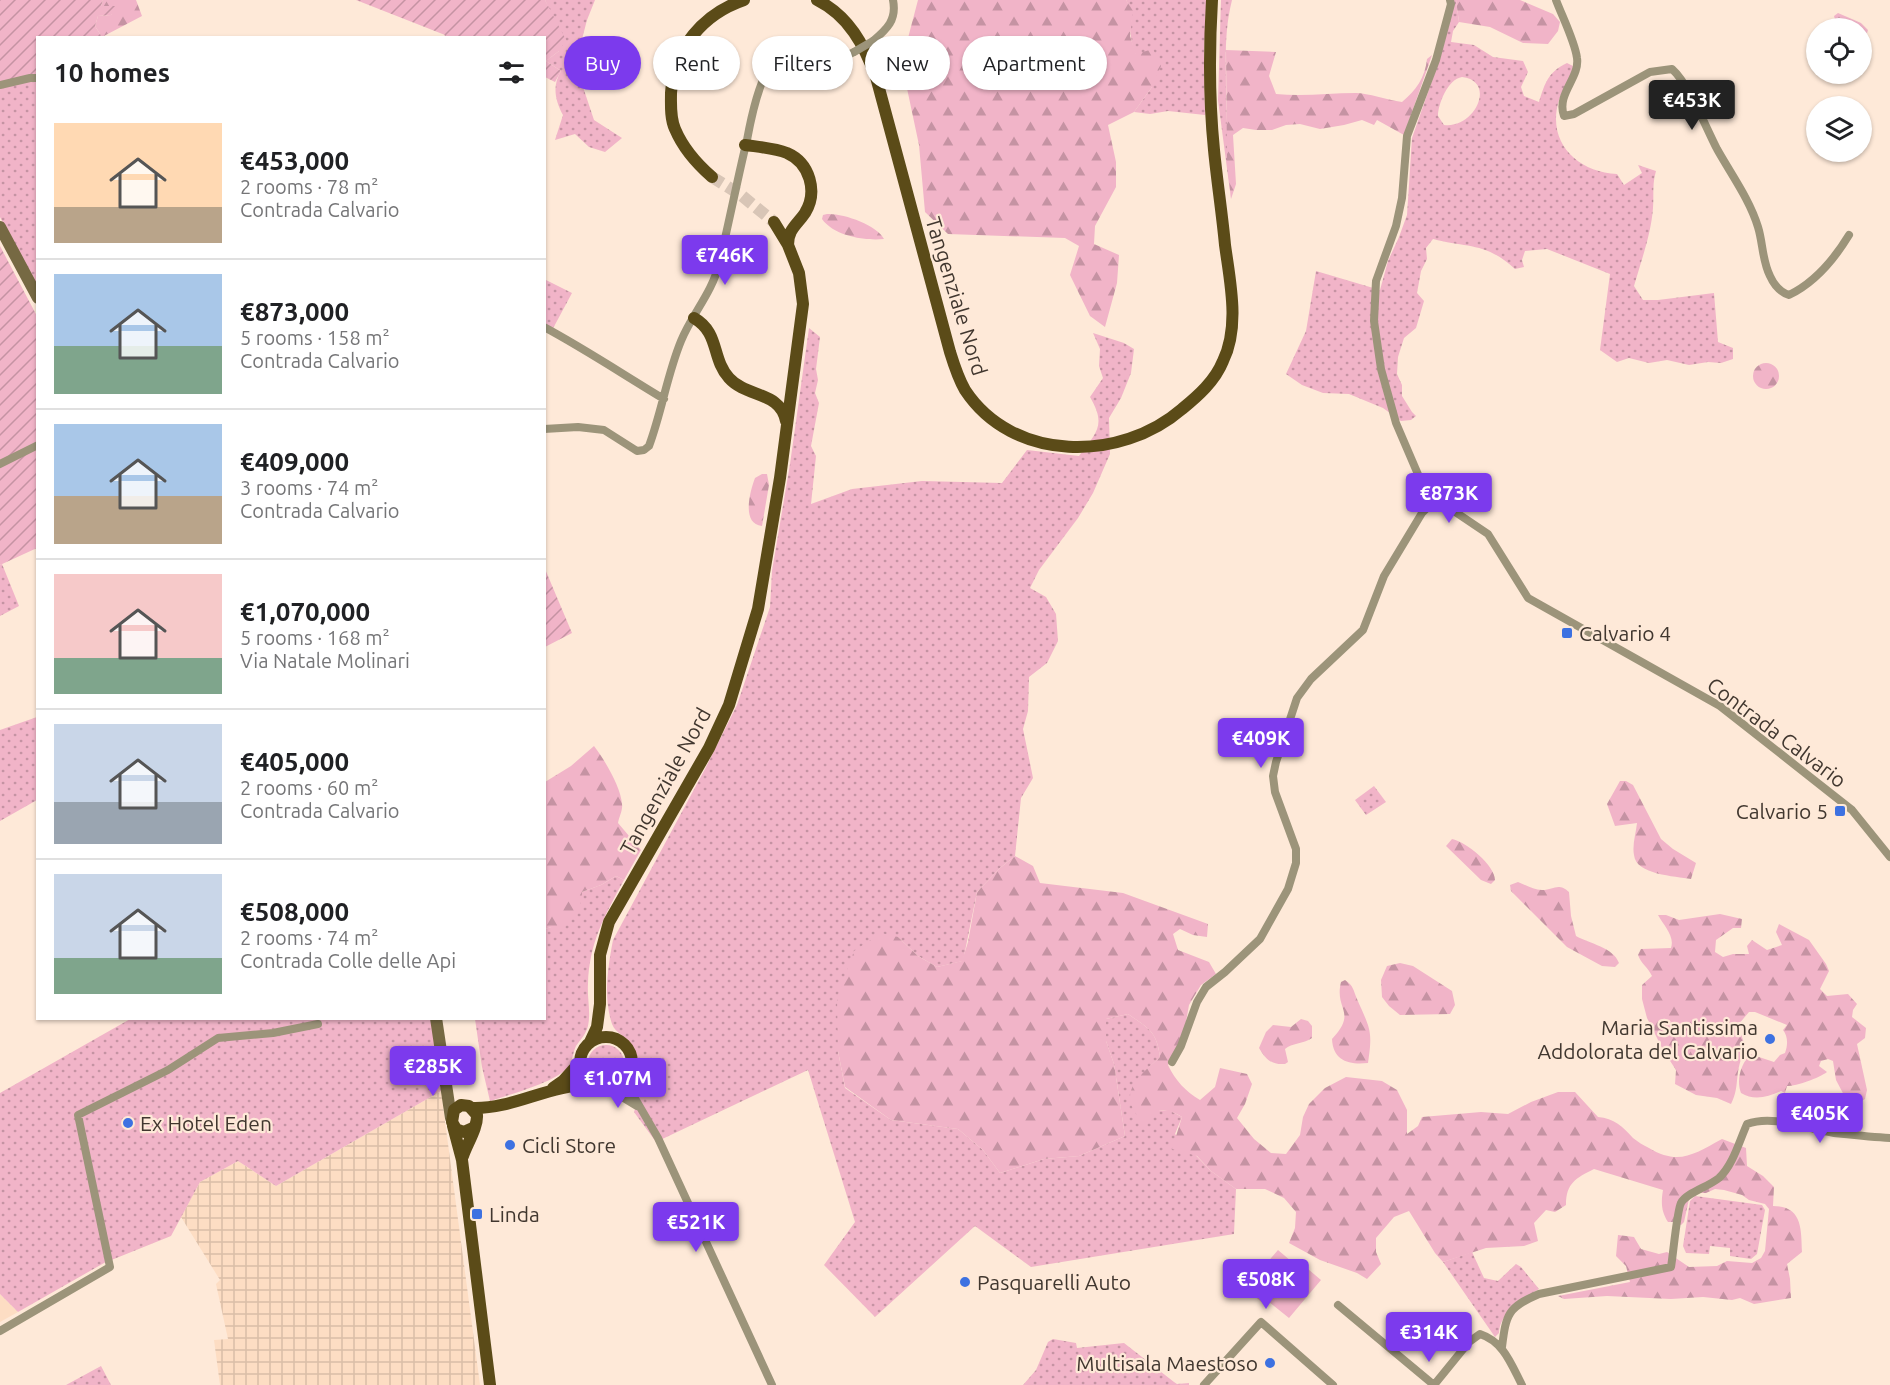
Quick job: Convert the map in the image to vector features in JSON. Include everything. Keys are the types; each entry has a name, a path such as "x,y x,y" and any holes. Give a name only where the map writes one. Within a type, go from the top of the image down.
{"main road":[{"path":"712,177 688,152 674,128 670,107 672,80 678,58 692,36 707,20 730,5 744,0"},
{"name":"Tangenziale Nord","path":"817,0 840,16 857,34 876,77 950,352 958,378 965,390 980,408 1013,432 1056,446 1082,448 1108,446 1141,435 1178,413 1210,383 1223,362 1230,340 1231,287 1212,126 1209,51 1212,0"},
{"path":"745,145 787,153 805,168 811,183 811,198 805,213 794,224 788,237 788,245"},
{"name":"Tangenziale Nord","path":"590,1042 597,1028 600,1004 600,955 609,922 709,748 729,705 758,609 780,478 803,303 799,273 788,245 775,223 794,224"},
{"path":"694,318 708,330 720,364 728,377 739,387 767,396 787,389 793,377"},
{"path":"767,396 780,407 786,422"},
{"name":"Tangenziale Nord","path":"600,1004 614,1038"},
{"path":"490,1385 462,1160 452,1122 457,1107 504,1105 576,1085 591,1085 609,1089 616,1087 628,1077 631,1070 630,1054 627,1048 614,1038 598,1038 585,1048 580,1062 580,1071 591,1085"},
{"path":"550,1091 563,1081 580,1062"},
{"path":"452,1122 464,1132 504,1105"},
{"path":"462,1160 476,1125 477,1115 471,1107"}],"street":[{"path":"546,429 578,427 604,430 637,451 649,446 664,399 670,366 682,337 709,292 718,266 756,102 773,62 792,52 805,52 828,59 841,58 854,52 873,40 892,22 895,14 893,0"},
{"name":"Contrada Calvario","path":"1450,0 1452,4 1436,60 1407,136 1402,198 1396,226 1376,281 1374,321 1381,369 1396,423 1420,479 1436,500 1488,534 1528,598 1720,706 1852,810 1890,857"},
{"path":"1556,0 1578,59 1561,109 1564,116 1595,104 1650,72 1672,69 1683,82 1752,211 1759,229 1762,255 1770,277 1781,292 1789,295 1801,289 1838,254 1849,235"},
{"path":"0,85 36,78"},
{"path":"0,227 36,294"},
{"path":"546,328 664,399"},
{"path":"0,464 36,446"},
{"path":"1172,1062 1181,1046 1197,1002 1206,987 1260,939 1288,889 1296,863 1296,849 1275,792 1273,776 1297,698 1311,679 1363,630 1384,576 1422,513 1436,500"},
{"path":"436,1020 452,1122"},
{"path":"0,1330 110,1267 78,1115 168,1070 218,1038 273,1033 318,1024"},
{"path":"445,1075 454,1093 471,1107"},
{"path":"628,1077 640,1108 658,1138 772,1385"},
{"path":"609,1089 640,1108"},
{"path":"1502,1347 1504,1326 1508,1316 1520,1303 1539,1294 1671,1267 1679,1204 1687,1195 1702,1190 1727,1168 1747,1124 1758,1120 1771,1121 1833,1133 1890,1138"},
{"path":"1338,1305 1434,1385 1469,1342 1480,1334 1489,1337 1502,1347 1522,1385"},
{"path":"1204,1385 1261,1322 1333,1385"}],"shaded area":[{"path":"441,1091 480,1385 220,1385 214,1340 228,1339 216,1284 220,1280 181,1217 200,1182 238,1161 276,1186"},
{"path":"0,1294 18,1312 0,1322"}],"green space":[{"path":"0,0 103,0 101,6 121,6 121,10 111,15 98,16 95,26 101,36 36,36 36,77 0,84"},
{"path":"103,0 136,0 142,16 101,36 95,26 98,16 111,15 121,6 101,6"},
{"path":"356,0 545,0 564,36 564,43 559,51 546,61 546,36 444,36"},
{"path":"545,0 595,0 583,36 564,36 564,90 584,90 594,120 622,138 605,152 589,147 575,134 555,140 563,115 556,93 556,82 561,71 546,61 559,51 554,20"},
{"path":"918,0 1126,0 1133,11 1130,36 1136,54 1153,49 1161,66 1152,87 1134,112 1108,125 1116,162 1116,187 1095,226 1094,244 1119,255 1117,283 1105,327 1090,316 1070,275 1079,246 1065,238 948,234 925,212 919,145 907,90 950,90 950,36 909,36"},
{"path":"1126,0 1208,0 1204,50 1205,115 1168,111 1150,114 1134,112 1152,87 1132,44 1130,31 1132,15"},
{"path":"1221,0 1232,0 1226,57 1231,199 1218,100"},
{"path":"1451,0 1456,0 1459,22 1453,31 1451,42 1474,45 1493,57 1523,61 1528,72 1521,87 1524,96 1539,102 1551,74 1567,63 1573,66 1559,100 1556,115 1557,129 1568,152 1589,168 1617,174 1624,185 1642,173 1638,165 1656,171 1650,228 1634,286 1643,300 1714,293 1718,342 1733,348 1733,359 1721,363 1708,362 1689,365 1667,360 1649,363 1629,358 1617,362 1600,350 1610,274 1547,249 1525,251 1522,260 1524,267 1515,269 1505,260 1485,250 1433,239 1426,248 1427,259 1421,271 1417,293 1424,301 1416,328 1404,338 1398,357 1397,374 1402,385 1402,396 1416,416 1411,420 1401,421 1383,408 1349,394 1323,393 1302,385 1286,374 1306,331 1316,271 1380,290 1388,261 1407,215 1412,138 1441,55 1451,17","holes":["1462,77 1473,80 1480,95 1473,113 1465,120 1444,125 1438,116 1438,111 1448,87"]},
{"path":"1456,0 1520,0 1553,14 1560,22 1558,31 1548,44 1523,43 1490,27 1459,22"},
{"path":"1838,13 1850,18 1835,18 1834,16"},
{"path":"1226,50 1276,52 1269,76 1276,94 1361,93 1402,102 1419,83 1427,59 1432,55 1404,135 1377,120 1374,125 1362,120 1320,129 1300,124 1286,125 1272,130 1243,128 1233,135 1236,184 1231,199 1227,161"},
{"path":"546,61 561,71 555,82 546,78"},
{"path":"36,82 36,287 0,217 0,88"},
{"path":"823,215 859,221 874,229 884,239 859,238 834,230 822,219"},
{"path":"0,246 36,314 36,548 0,565"},
{"path":"546,280 572,293 550,334 546,332"},
{"path":"809,328 820,337 816,369 818,380 815,393 819,403 811,446 816,456 811,504 852,489 922,481 1002,483 1027,450 1079,456 1094,435 1098,422 1098,415 1090,397 1103,378 1099,366 1100,349 1093,333 1124,343 1134,349 1131,373 1121,398 1109,418 1110,454 1093,493 1078,518 1039,570 1030,588 1046,597 1056,614 1058,641 1047,663 1029,677 1028,711 1023,729 1033,778 1021,798 1015,856 977,892 963,961 937,967 918,956 898,937 838,1051 845,1088 891,1120 958,1129 983,1150 1000,1173 1044,1159 1079,1156 1125,1136 1114,1064 1106,1041 1106,1019 1128,1014 1150,1031 1159,1048 1160,1057 1145,1071 1155,1111 1169,1110 1182,1117 1175,1134 1211,1171 1236,1189 1234,1234 1031,1267 975,1226 875,1317 824,1265 855,1222 808,1070 656,1142 634,1112 638,1096 634,1080 636,1054 629,1041 618,1033 609,1014 608,971 613,940 737,705 770,607 772,571"},
{"path":"1766,363 1775,367 1779,376 1775,385 1766,389 1757,385 1753,376 1757,367"},
{"path":"767,474 769,485 762,526 755,524 751,519 749,506 755,478"},
{"path":"2,564 19,606 0,616 0,565"},
{"path":"546,571 572,633 546,646"},
{"path":"36,717 36,801 0,821 0,730"},
{"path":"594,746 619,790 622,806 618,823 641,850 624,880 616,876 582,892 578,910 559,932 551,927 546,929 546,781 571,766"},
{"path":"1620,781 1633,785 1661,839 1696,863 1691,879 1649,871 1636,862 1633,847 1637,823 1615,826 1607,804"},
{"path":"1374,786 1386,802 1366,815 1355,800"},
{"path":"1452,839 1472,849 1485,861 1494,874 1495,880 1491,884 1481,880 1446,846"},
{"path":"1015,856 1033,866 1040,883 1123,893 1208,924 1207,937 1193,935 1180,929 1173,934 1178,950 1209,962 1216,974 1201,985 1189,1005 1184,1033 1168,1065 1181,1085 1200,1100 1215,1087 1220,1068 1247,1074 1252,1084 1237,1118 1254,1139 1271,1153 1286,1154 1300,1135 1303,1117 1309,1104 1325,1088 1346,1077 1382,1081 1397,1090 1407,1110 1407,1134 1418,1126 1422,1117 1481,1112 1508,1114 1558,1092 1575,1092 1598,1117 1613,1121 1645,1146 1669,1156 1686,1156 1722,1139 1746,1148 1747,1166 1763,1176 1774,1187 1773,1206 1790,1210 1798,1221 1802,1252 1787,1264 1791,1298 1754,1304 1740,1298 1732,1300 1703,1297 1671,1299 1607,1296 1564,1299 1558,1296 1630,1282 1626,1266 1616,1256 1618,1235 1634,1237 1641,1249 1659,1254 1667,1252 1689,1267 1717,1266 1727,1261 1752,1263 1761,1258 1765,1251 1769,1209 1765,1204 1724,1190 1715,1189 1706,1193 1694,1193 1689,1199 1684,1222 1681,1225 1668,1222 1662,1206 1663,1190 1594,1169 1573,1182 1568,1191 1566,1205 1555,1212 1546,1210 1534,1223 1538,1241 1524,1246 1486,1248 1443,1262 1409,1211 1394,1217 1376,1238 1376,1252 1381,1264 1367,1279 1357,1273 1320,1260 1289,1243 1295,1228 1296,1212 1284,1198 1265,1189 1236,1189 1211,1171 1197,1156 1172,1149 1182,1117 1161,1110 1143,1122 1135,1112 1130,1094 1133,1086 1160,1057 1154,1036 1128,1014 1106,1019 1106,1041 1114,1064 1125,1136 1079,1156 1044,1159 1000,1173 983,1150 958,1129 891,1120 845,1087 838,1051 837,998 854,951 881,933 898,937 918,956 937,967 962,961 968,942 977,892"},
{"path":"616,876 624,880 605,917 591,955 588,1026 576,1046 570,1064 546,1082 490,1101 475,1020 546,1020 546,929 551,927 582,892"},
{"path":"1518,882 1539,890 1562,887 1569,892 1576,936 1612,953 1619,963 1615,967 1602,966 1567,947 1511,891 1510,885"},
{"path":"1720,914 1742,919 1741,928 1733,928 1716,940 1715,952 1723,957 1733,954 1749,954 1747,946 1752,940 1767,950 1782,945 1776,932 1779,924 1809,940 1829,971 1820,989 1827,996 1848,994 1857,1004 1852,1017 1866,1028 1865,1038 1857,1044 1867,1090 1865,1099 1860,1102 1846,1099 1836,1080 1833,1061 1828,1059 1821,1061 1819,1066 1827,1072 1808,1081 1787,1086 1785,1093 1781,1091 1756,1097 1741,1093 1740,1072 1750,1054 1774,1062 1785,1053 1787,1047 1787,1038 1783,1030 1787,1025 1755,1012 1749,1012 1738,1025 1746,1049 1740,1064 1736,1090 1731,1104 1717,1098 1696,1095 1675,1084 1676,1070 1647,1018 1642,999 1642,985 1652,976 1638,955 1641,949 1671,948 1672,939 1658,915 1666,915 1679,920"},
{"path":"1400,963 1413,966 1452,991 1455,1005 1450,1014 1400,1015 1389,1006 1382,997 1381,980 1387,966"},
{"path":"1345,980 1353,988 1369,1030 1368,1063 1343,1060 1335,1052 1333,1046 1332,1039 1340,1030 1343,1022 1344,1010 1340,991 1341,982"},
{"path":"1301,1019 1308,1021 1312,1026 1312,1038 1285,1049 1288,1062 1285,1064 1276,1064 1267,1059 1259,1048 1266,1032 1273,1025 1291,1027"},
{"path":"128,1020 431,1020 441,1091 276,1186 238,1161 200,1182 171,1236 104,1263 18,1312 0,1294 0,1093"},
{"path":"606,1045 618,1051 624,1063 618,1075 606,1081 594,1075 588,1063 594,1051"},
{"path":"1695,1196 1762,1205 1765,1210 1757,1254 1751,1259 1730,1256 1730,1248 1710,1246 1709,1254 1686,1253 1683,1246 1690,1201"},
{"path":"1278,1250 1298,1267 1265,1305 1245,1288"},
{"path":"1472,1252 1484,1278 1498,1281 1516,1264 1539,1289 1508,1312 1495,1337 1443,1262"},
{"path":"1302,1264 1321,1280 1289,1318 1269,1302"},
{"path":"1053,1339 1076,1343 1077,1348 1124,1343 1177,1384 1189,1383 1189,1385 1023,1385 1036,1370 1048,1342"},
{"path":"101,1366 111,1385 66,1385"}],"tunnel":[{"path":"712,177 741,195 774,222"}],"place":[{"name":"Calvario 4","path":"1567,633"},
{"name":"Calvario 5","path":"1840,811"},
{"name":"Maria Santissima Addolorata del Calvario","path":"1770,1039"},
{"name":"Ex Hotel Eden","path":"128,1123"},
{"name":"Cicli Store","path":"510,1145"},
{"name":"Linda","path":"477,1214"},
{"name":"Pasquarelli Auto","path":"965,1282"},
{"name":"Multisala Maestoso","path":"1270,1363"}]}
